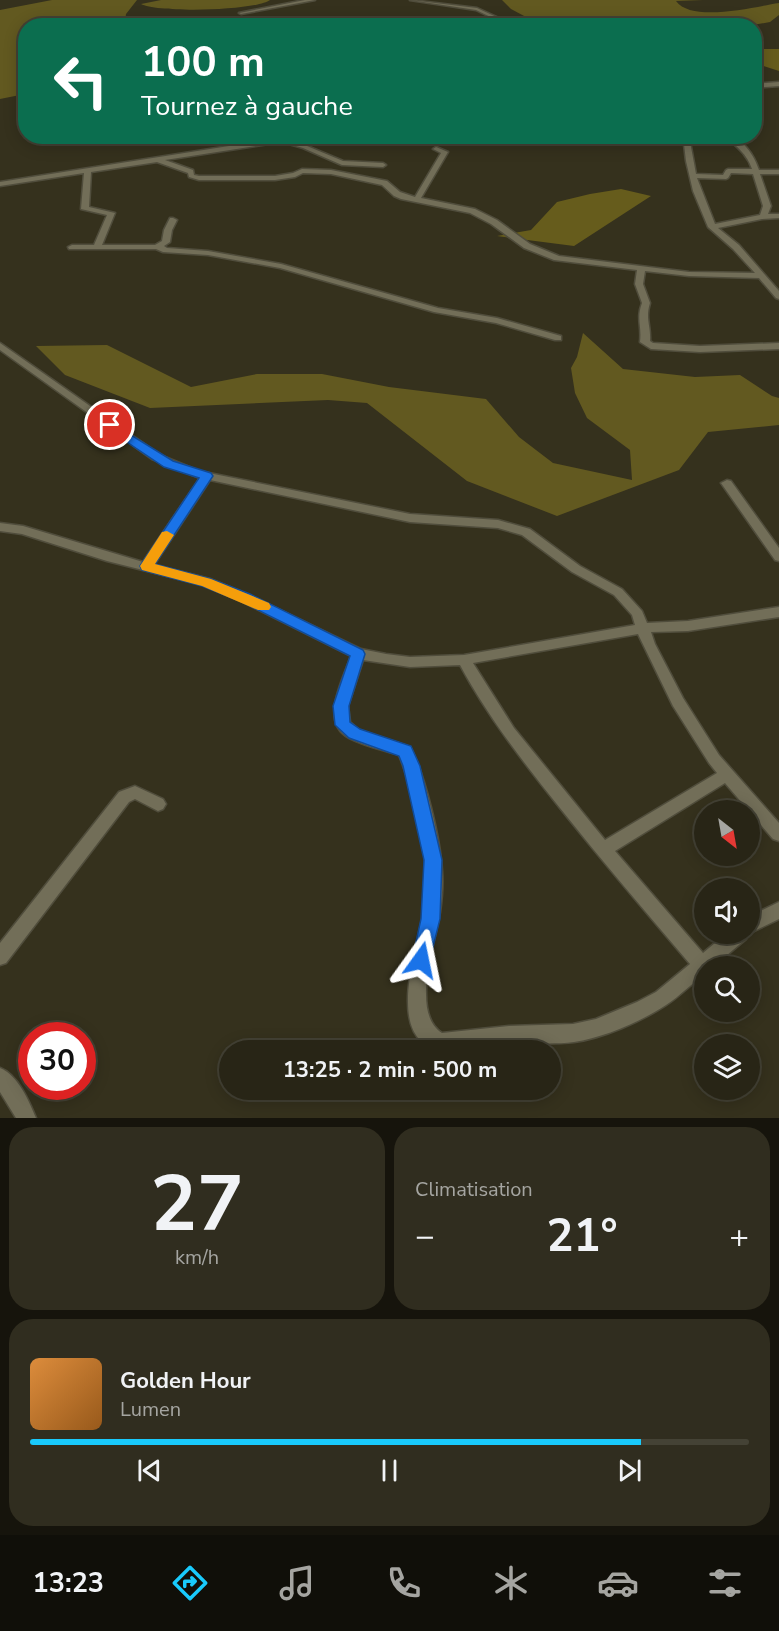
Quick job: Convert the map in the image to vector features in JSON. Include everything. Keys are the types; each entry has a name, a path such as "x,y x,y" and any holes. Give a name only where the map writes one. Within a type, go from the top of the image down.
{"street":[{"path":"241,13 313,0"},
{"path":"412,0 477,9 497,18"},
{"path":"762,85 779,84"},
{"path":"0,184 262,144"},
{"path":"292,144 311,149 342,163 383,165"},
{"path":"688,144 697,192 712,227 736,247 759,276 779,296"},
{"path":"738,144 752,159 767,206 763,216"},
{"path":"418,198 445,152 436,149"},
{"path":"160,161 191,171 190,176 199,178 275,178 295,176 302,171 345,174 384,183 397,194 458,206 484,216 513,238 547,254 570,260 689,274 759,276"},
{"path":"88,171 84,209 111,213 97,247"},
{"path":"693,176 721,178 726,177 728,171 779,172"},
{"path":"712,227 736,224 763,216 779,216"},
{"path":"156,247 166,242 173,220"},
{"path":"72,247 156,247 163,248 163,250 208,254 281,266 437,310 496,321 558,338"},
{"path":"641,267 639,284 646,303 642,314 646,330 645,342 651,346 700,349 779,346"},
{"path":"0,346 168,464 207,476 410,518 511,526 526,532 576,568 618,592 638,614 657,662 678,702 727,774 779,834"},
{"path":"147,566 207,476"},
{"path":"727,483 779,557"},
{"path":"0,527 22,530 111,558 207,582 245,598 358,654 410,662 464,660 643,628 688,626 779,612"},
{"path":"358,654 341,706 343,725 354,734 405,751 411,766 433,860 430,919 419,974 417,999 419,1018 424,1032 432,1040 440,1042 509,1035 573,1032 596,1028 662,998 694,973"},
{"path":"464,660 493,712 603,850 694,956"},
{"path":"603,850 727,774"},
{"path":"0,957 124,797 135,792 158,804"},
{"path":"760,920 779,910"},
{"path":"714,956 728,944"},
{"path":"0,1077 11,1090 26,1118"}],"shaded area":[{"path":"52,0 137,0 125,18 18,18 18,95 0,99 0,10"},
{"path":"161,0 270,0 246,7 206,10 166,9 141,4"},
{"path":"502,0 703,0 676,1 684,8 709,12 724,12 779,3 779,15 770,22 762,23 762,18 528,18 511,9"},
{"path":"779,49 779,71 762,66 762,50"},
{"path":"621,189 651,196 574,246 497,236 531,230 557,202"},
{"path":"583,333 623,369 695,377 740,375 772,396 779,398 779,425 708,432 679,470 557,516 467,481 367,403 328,400 150,408 65,375 36,346 107,345 191,387 257,374 322,374 389,387 486,399 519,437 553,463 632,480 630,450 587,418 575,393 571,368 577,357"}],"slow traffic":[{"path":"167,535 147,566 207,582 264,607"}],"route":[{"path":"110,425 168,464 207,476 147,566 207,582 282,615 358,654 341,706 340,716 343,725 354,734 405,751 411,766 433,860 430,919 421,960"}]}
